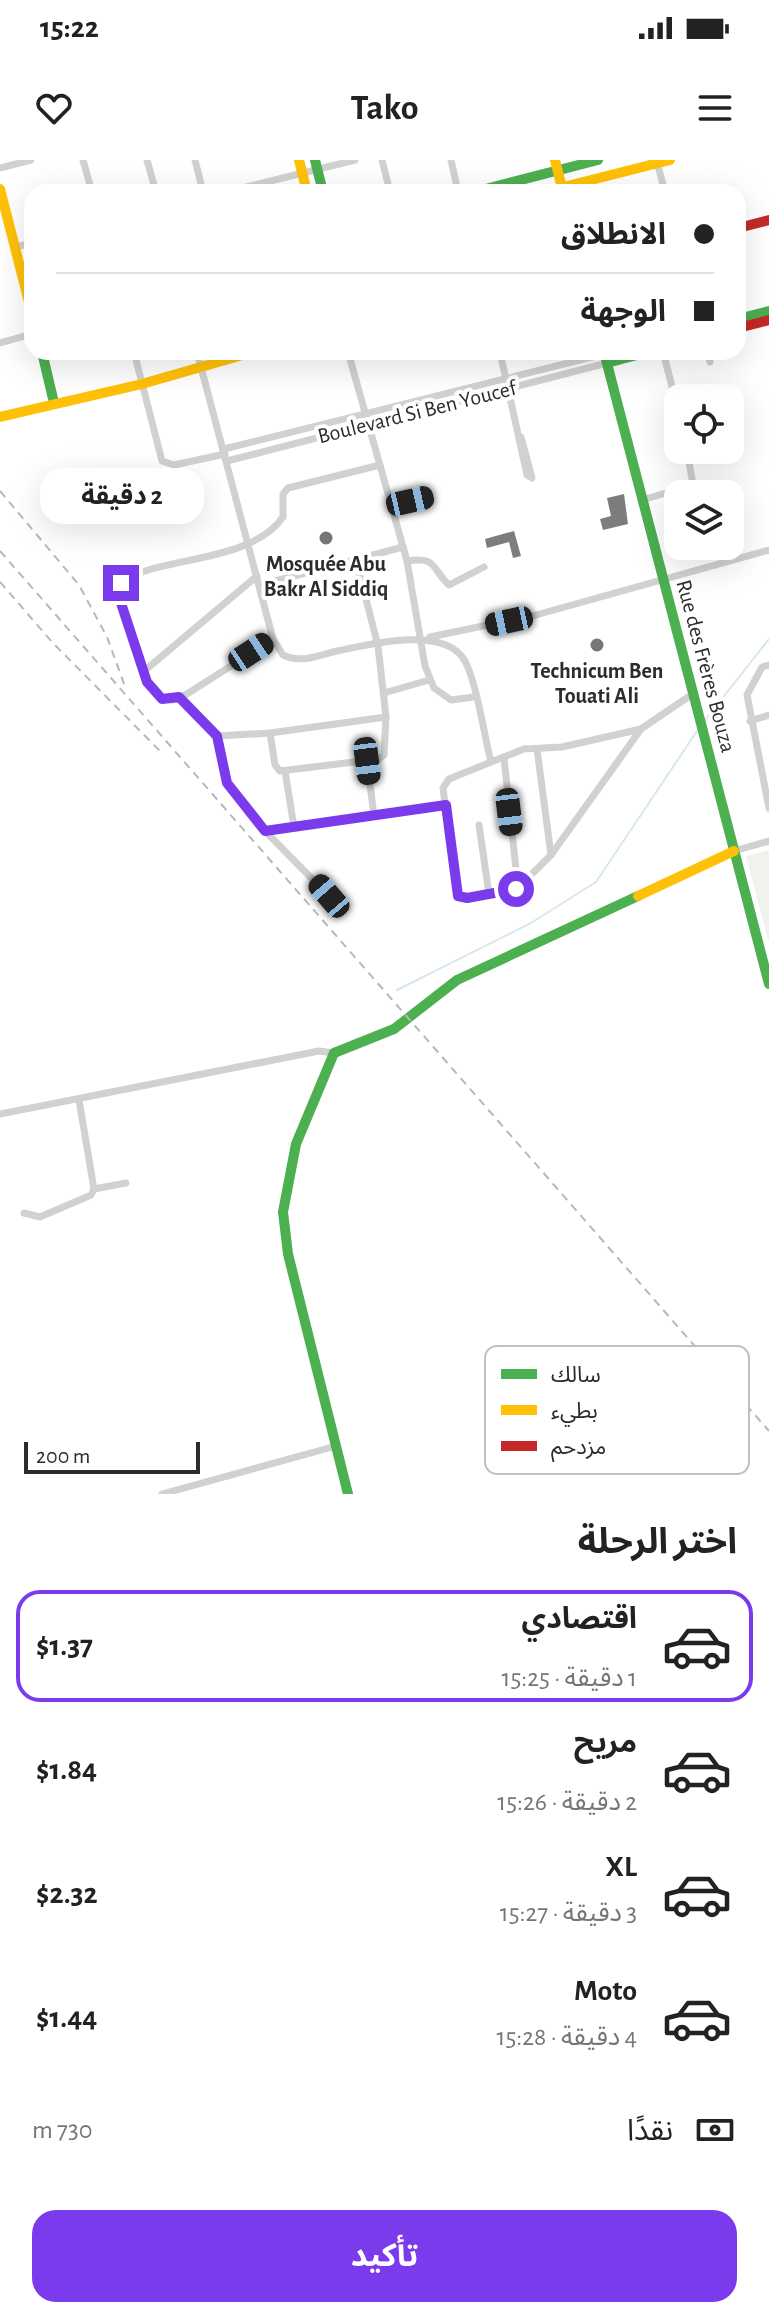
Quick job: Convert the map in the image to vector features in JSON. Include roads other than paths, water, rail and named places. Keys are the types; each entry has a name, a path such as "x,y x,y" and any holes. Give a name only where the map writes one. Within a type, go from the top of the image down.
{"main road":[{"path":"299,160 305,184"},
{"path":"498,184 556,165 598,160"},
{"path":"582,184 670,160"},
{"path":"0,189 2,211 24,282"},
{"path":"746,226 769,220"},
{"path":"746,317 769,311"},
{"path":"746,326 769,320"},
{"path":"44,360 54,403"},
{"path":"0,417 142,384 223,360"},
{"name":"Rue des Frères Bouza","path":"607,360 769,984"},
{"path":"348,1494 288,1254 283,1212 296,1144 334,1053 394,1029 457,980 734,851"}],"street":[{"path":"0,168 31,160"},
{"path":"83,160 90,184"},
{"path":"147,160 154,184"},
{"path":"195,160 201,184"},
{"path":"258,184 302,173 316,165 355,160"},
{"path":"382,160 388,184"},
{"path":"451,160 456,184"},
{"path":"657,162 663,184"},
{"path":"15,247 24,245"},
{"path":"0,343 24,336"},
{"path":"136,360 164,463 174,465 225,454"},
{"path":"199,360 274,641 283,655 300,659 536,615 769,550"},
{"path":"350,360 407,561 425,638 429,680 451,700 474,697"},
{"path":"502,360 532,478 527,475 521,437"},
{"name":"Boulevard Si Ben Youcef","path":"225,454 364,414 584,360"},
{"name":"Boulevard Si Ben Youcef","path":"225,454 368,425 509,388 591,360"},
{"path":"665,360 671,384"},
{"path":"642,500 693,485 689,464"},
{"path":"274,641 169,700 156,695 143,672 119,597 121,583 135,575 249,547 283,517 284,489 380,465"},
{"path":"392,506 428,497"},
{"path":"260,585 403,547"},
{"path":"270,733 275,765 285,771 367,761 384,755 386,717 378,646 356,560"},
{"path":"407,561 433,562 449,585 484,567"},
{"path":"143,672 257,576"},
{"path":"425,638 452,648 463,657 491,762"},
{"path":"769,665 762,667 747,695 750,721 765,763 769,806"},
{"path":"384,693 429,680"},
{"path":"641,729 551,855 518,888 464,898 458,896 443,788 446,781 518,751 588,742 641,729 694,693"},
{"path":"179,697 217,736 227,783 265,831 305,868 329,896"},
{"path":"678,706 699,716"},
{"path":"750,721 769,715"},
{"path":"217,736 270,733 386,717"},
{"path":"537,749 551,855"},
{"path":"504,758 518,888"},
{"path":"367,761 374,816"},
{"path":"285,771 294,827"},
{"path":"265,831 446,805"},
{"path":"479,825 489,894"},
{"path":"734,851 769,841"},
{"path":"0,1114 319,1051 334,1053"},
{"path":"24,1213 40,1217 88,1198 94,1189 79,1100"},
{"path":"94,1189 126,1183"},
{"path":"162,1494 336,1446"}],"waterway":[{"path":"706,719 769,639"},
{"path":"397,990 531,923 596,882 697,731"}],"railway":[{"path":"0,491 79,585 107,637 126,689"},
{"path":"0,551 695,1346"},
{"path":"0,582 52,642 160,751"},
{"path":"749,1408 769,1431"}],"place":[{"name":"Mosquée Abu Bakr Al Siddiq","path":"326,538"},
{"name":"Technicum Ben Touati Ali","path":"597,645"}]}
